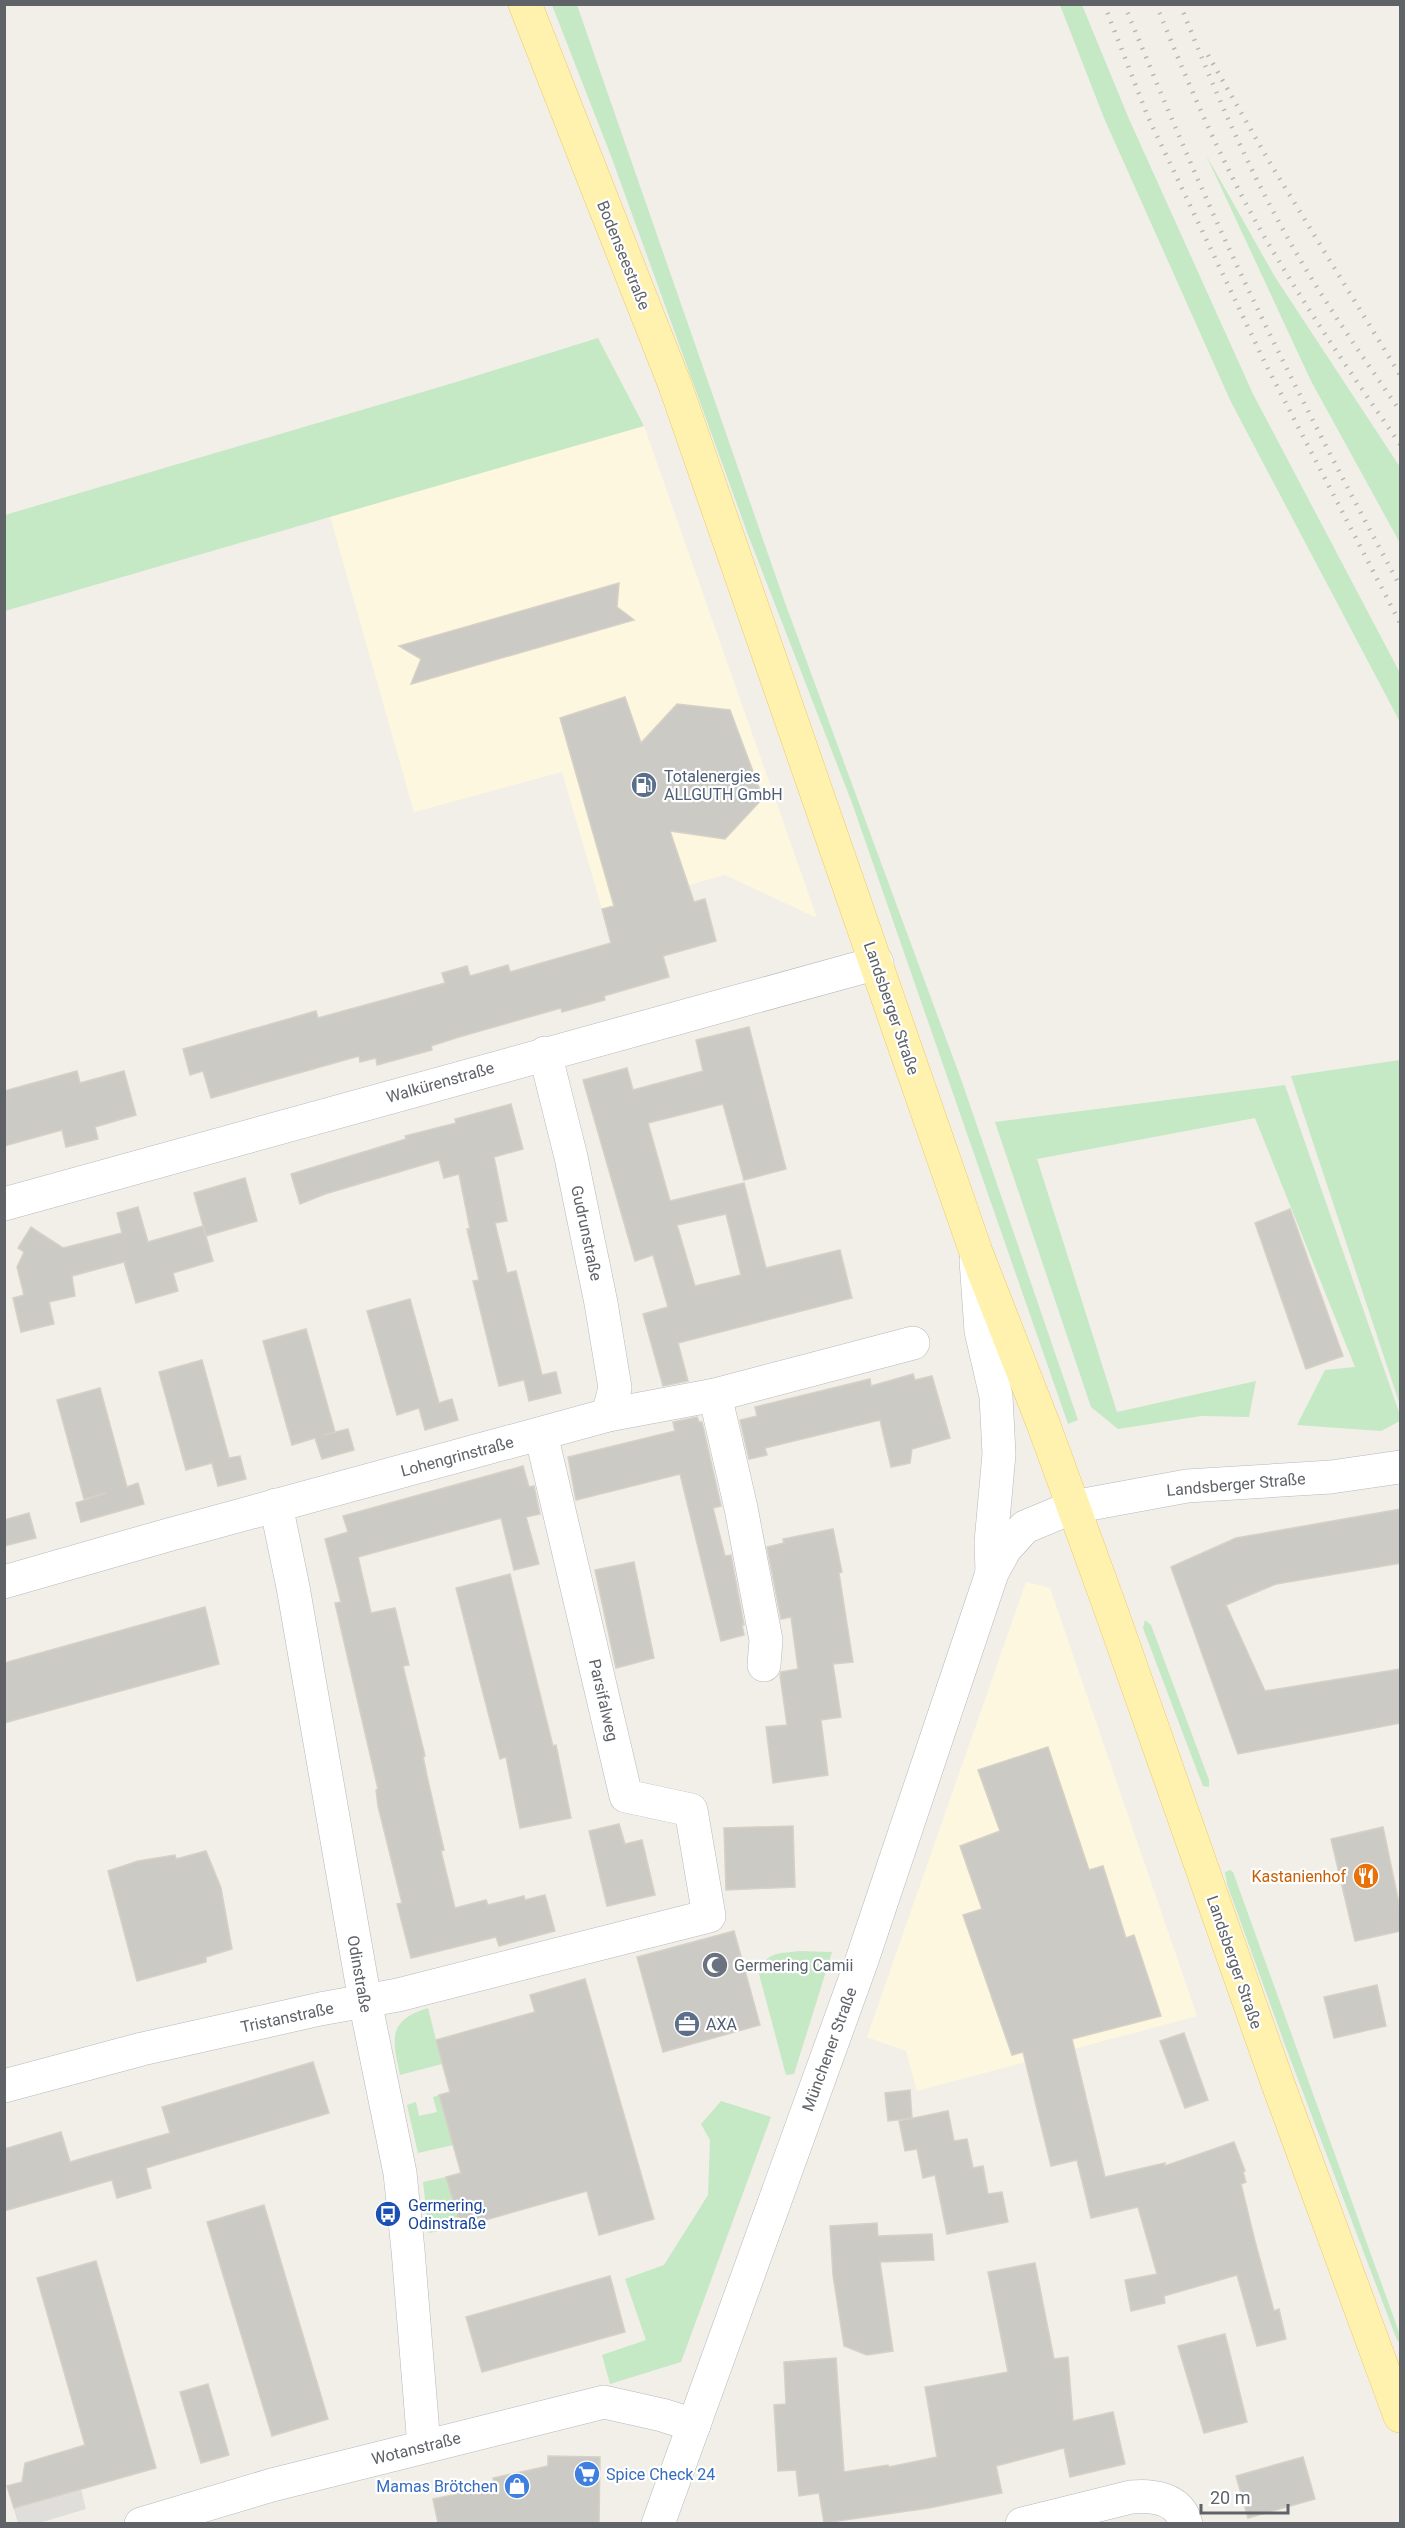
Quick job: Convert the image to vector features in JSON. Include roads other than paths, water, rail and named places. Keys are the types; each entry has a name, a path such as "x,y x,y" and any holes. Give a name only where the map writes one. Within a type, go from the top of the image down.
{"main road":[{"name":"Bodenseestraße","path":"525,4 675,385 717,507"},
{"name":"Landsberger Straße","path":"717,507 976,1252 1044,1426 1159,1742 1274,2073 1401,2416"}],"street":[{"name":"Walkürenstraße","path":"4,1204 877,963"},
{"name":"Gudrunstraße","path":"545,1053 571,1158 601,1302 615,1388 608,1415"},
{"path":"976,1252 981,1331 996,1396 999,1454 991,1542 992,1573"},
{"name":"Lohengrinstraße","path":"4,1582 608,1415 715,1395 913,1343"},
{"path":"715,1395 741,1508 762,1620 765,1640 764,1665"},
{"name":"Parsifalweg","path":"541,1434 626,1796 691,1810 709,1916"},
{"name":"Landsberger Straße","path":"1073,1507 1187,1486 1331,1477 1401,1467"},
{"name":"Odinstraße","path":"276,1505 295,1598 365,2001 400,2173 423,2446"},
{"name":"Münchener Straße","path":"658,2523 861,1963 992,1573 1005,1549 1025,1527 1073,1507"},
{"name":"Tristanstraße","path":"4,2086 142,2049 509,1968 709,1916"},
{"name":"Wotanstraße","path":"141,2523 196,2516 272,2485 604,2403 662,2415 694,2425"},
{"path":"1022,2523 1148,2495 1161,2498 1173,2505 1185,2518 1186,2523"}],"railway":[{"path":"1104,4 1148,117 1266,365 1400,623"},
{"path":"1124,4 1246,286 1310,416 1400,586"},
{"path":"1156,4 1205,119 1261,231 1328,339 1400,444"},
{"path":"1180,4 1227,116 1280,224 1322,296 1400,411"},
{"path":"1208,55 1270,163 1400,375"}],"place":[{"name":"Totalenergies ALLGUTH GmbH","path":"644,785"},
{"name":"Kastanienhof","path":"1366,1876"},
{"name":"Germering Camii","path":"715,1965"},
{"name":"AXA","path":"687,2024"},
{"name":"Germering, Odinstraße","path":"388,2214"},
{"name":"Spice Check 24","path":"587,2474"},
{"name":"Mamas Brötchen","path":"517,2486"}]}
